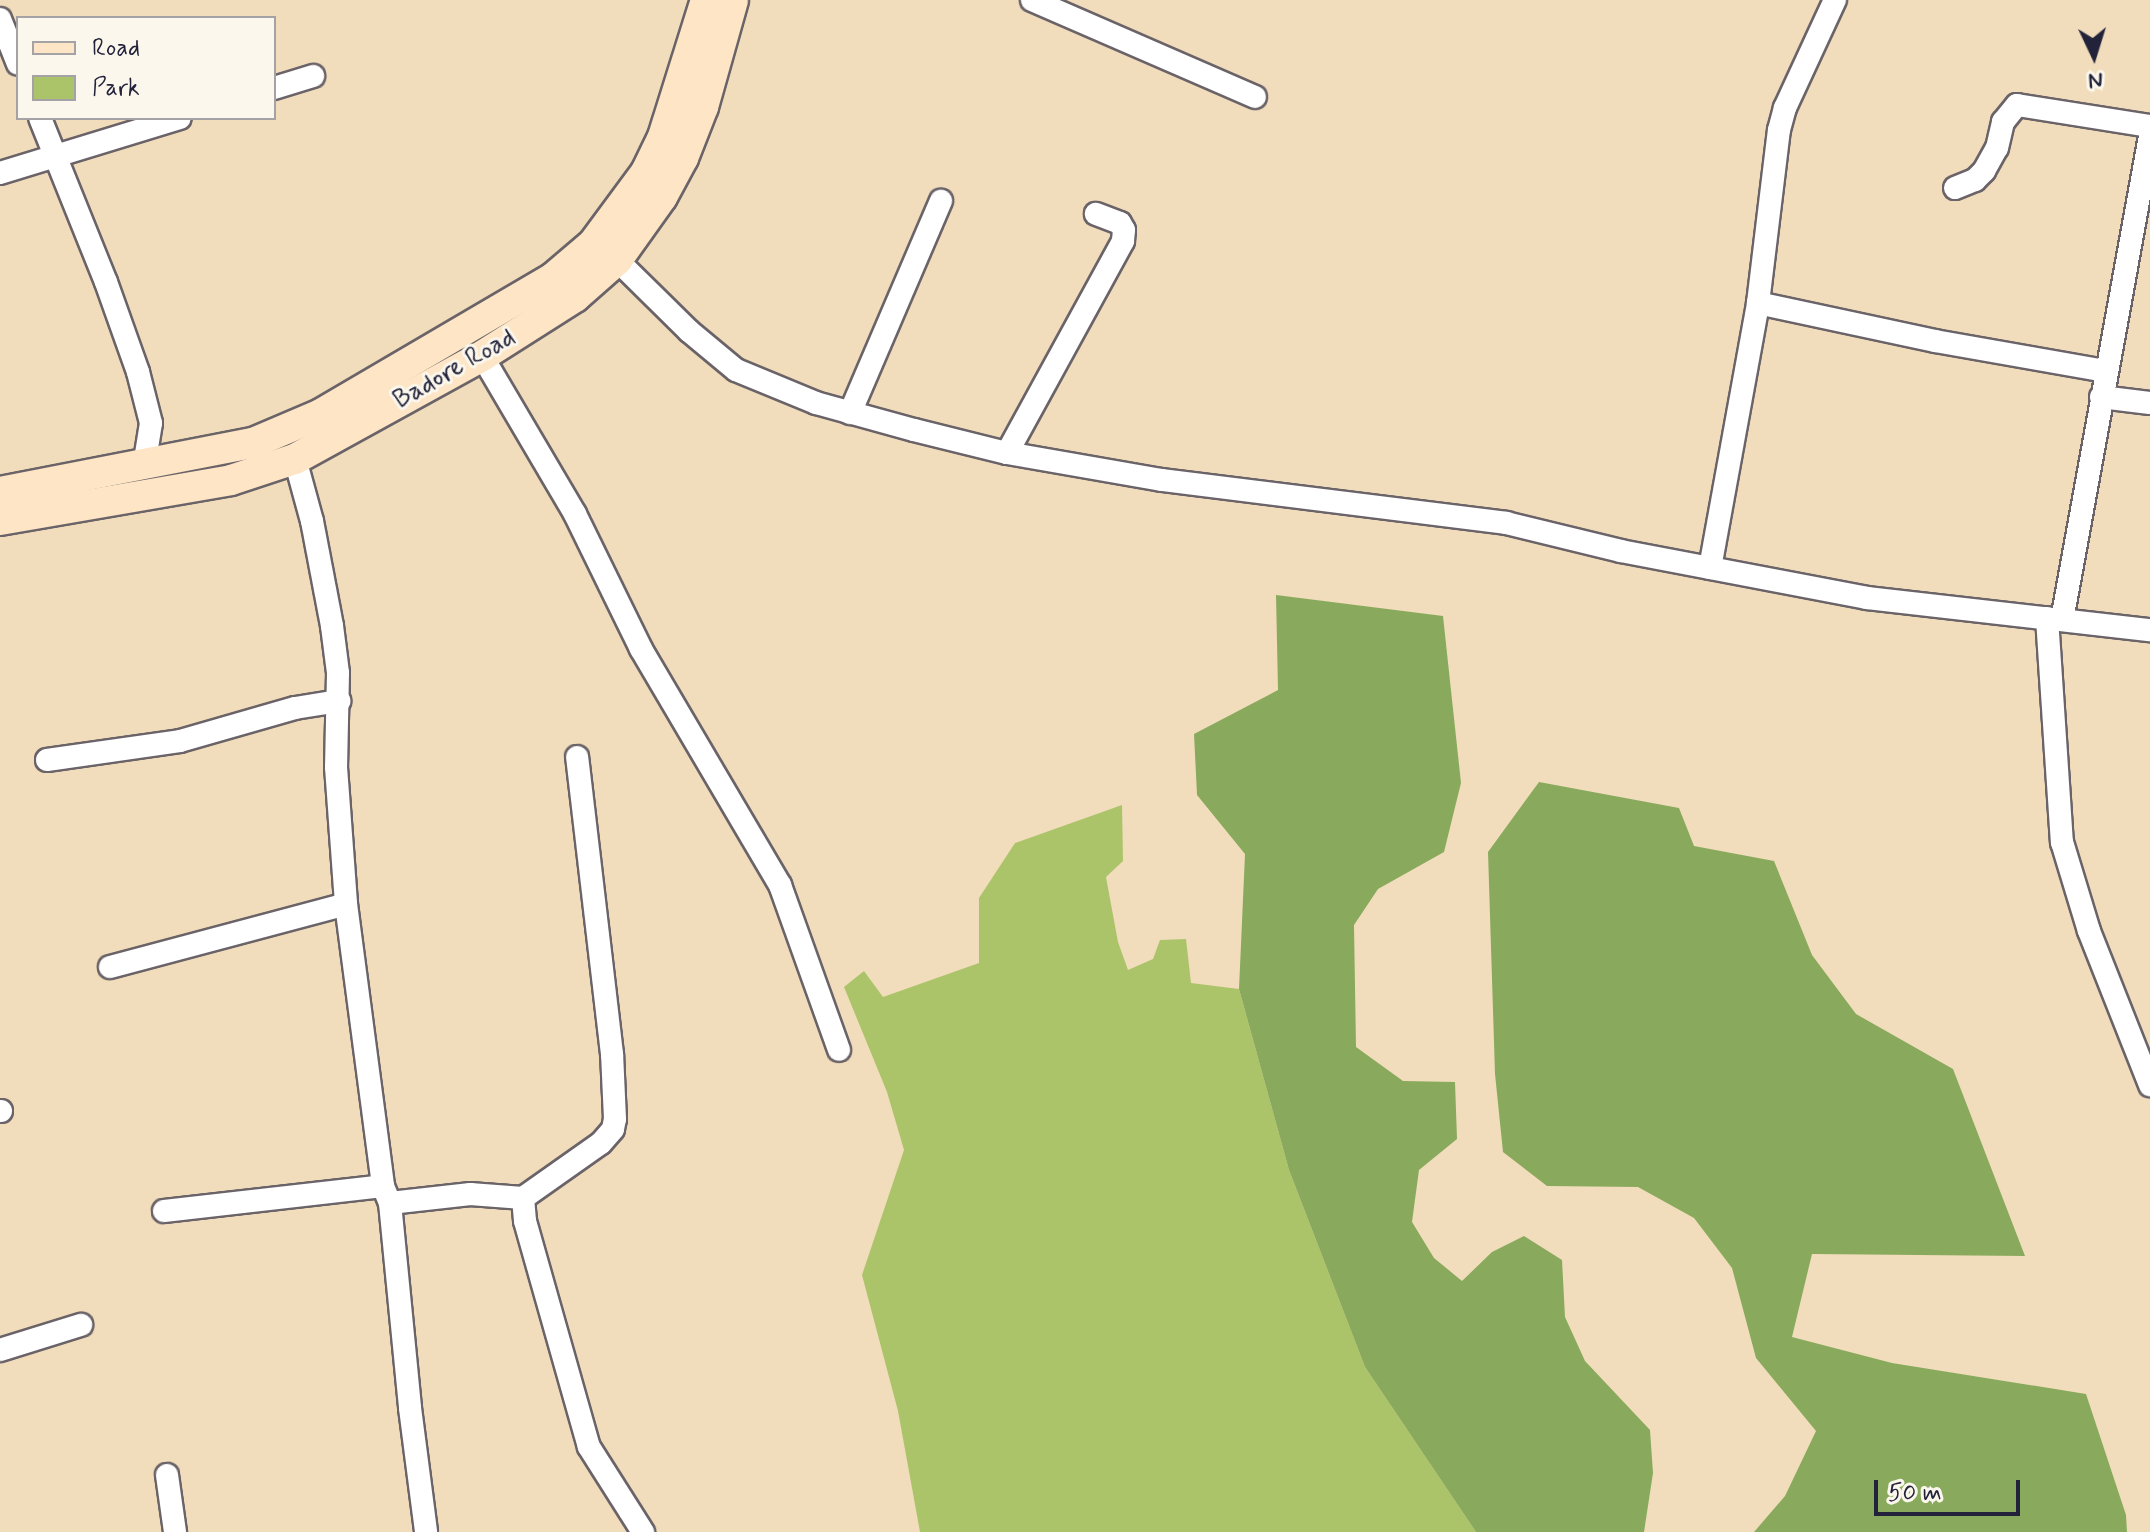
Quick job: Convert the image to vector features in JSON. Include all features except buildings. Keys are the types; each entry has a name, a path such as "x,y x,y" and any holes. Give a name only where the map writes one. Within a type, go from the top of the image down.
{"main road":[{"name":"Badore Road","path":"0,492 253,443 321,414 520,300 572,263 610,223 652,160 668,123 706,0"},
{"name":"Badore Road","path":"0,520 231,480 295,459 482,356 575,297 617,260 654,209 683,158 703,107 733,0"}],"street":[{"path":"1032,0 1255,97"},
{"path":"1710,568 1758,303 1779,130 1785,108 1835,0"},
{"path":"0,19 16,59"},
{"path":"276,87 313,76"},
{"path":"1955,188 1975,180 1984,171 1997,148 2003,122 2017,105 2043,112 2150,126"},
{"path":"41,120 138,372 151,423 144,466"},
{"path":"0,173 173,120"},
{"path":"2150,134 2101,397 2054,619 2062,842 2089,931 2150,1085"},
{"path":"850,413 941,201"},
{"path":"1007,453 1123,241 1124,230 1120,223 1096,214"},
{"path":"617,260 689,331 736,370 816,403 1007,453 1162,480 1506,523 1710,568 1867,598 2150,630"},
{"path":"1758,303 1935,341 2105,371"},
{"path":"482,356 575,514 641,649 780,885 839,1050"},
{"path":"2101,397 2150,403"},
{"path":"295,459 312,521 332,626 339,701 336,767 346,904 387,1194 426,1532"},
{"path":"47,760 180,741 295,708 339,701"},
{"path":"164,1211 387,1194 470,1194 523,1198 601,1143 613,1129 615,1119 612,1054 577,757"},
{"path":"110,967 346,904"},
{"path":"523,1198 525,1221 589,1447 643,1532"},
{"path":"0,1350 81,1325"},
{"path":"167,1475 175,1532"}],"green space":[{"path":"1276,595 1443,616 1461,783 1444,852 1378,889 1354,925 1356,1047 1403,1081 1455,1082 1457,1139 1419,1170 1412,1222 1434,1258 1462,1281 1492,1252 1524,1236 1562,1260 1565,1317 1585,1361 1650,1430 1653,1473 1644,1532 1476,1532 1365,1367 1289,1170 1239,989 1245,854 1197,795 1194,734 1278,690"},
{"path":"1539,782 1679,808 1694,846 1774,861 1812,955 1856,1014 1953,1069 2025,1256 1812,1254 1792,1337 1892,1363 2086,1394 2126,1515 2127,1532 1754,1532 1785,1496 1816,1431 1756,1358 1732,1268 1694,1218 1638,1187 1547,1186 1503,1152 1495,1074 1488,852"},
{"path":"1122,805 1123,861 1106,877 1118,942 1128,970 1153,959 1160,940 1186,939 1191,983 1239,989 1289,1170 1365,1367 1476,1532 920,1532 898,1411 862,1275 904,1150 887,1092 844,987 864,971 883,997 979,963 979,898 1015,843"}]}
